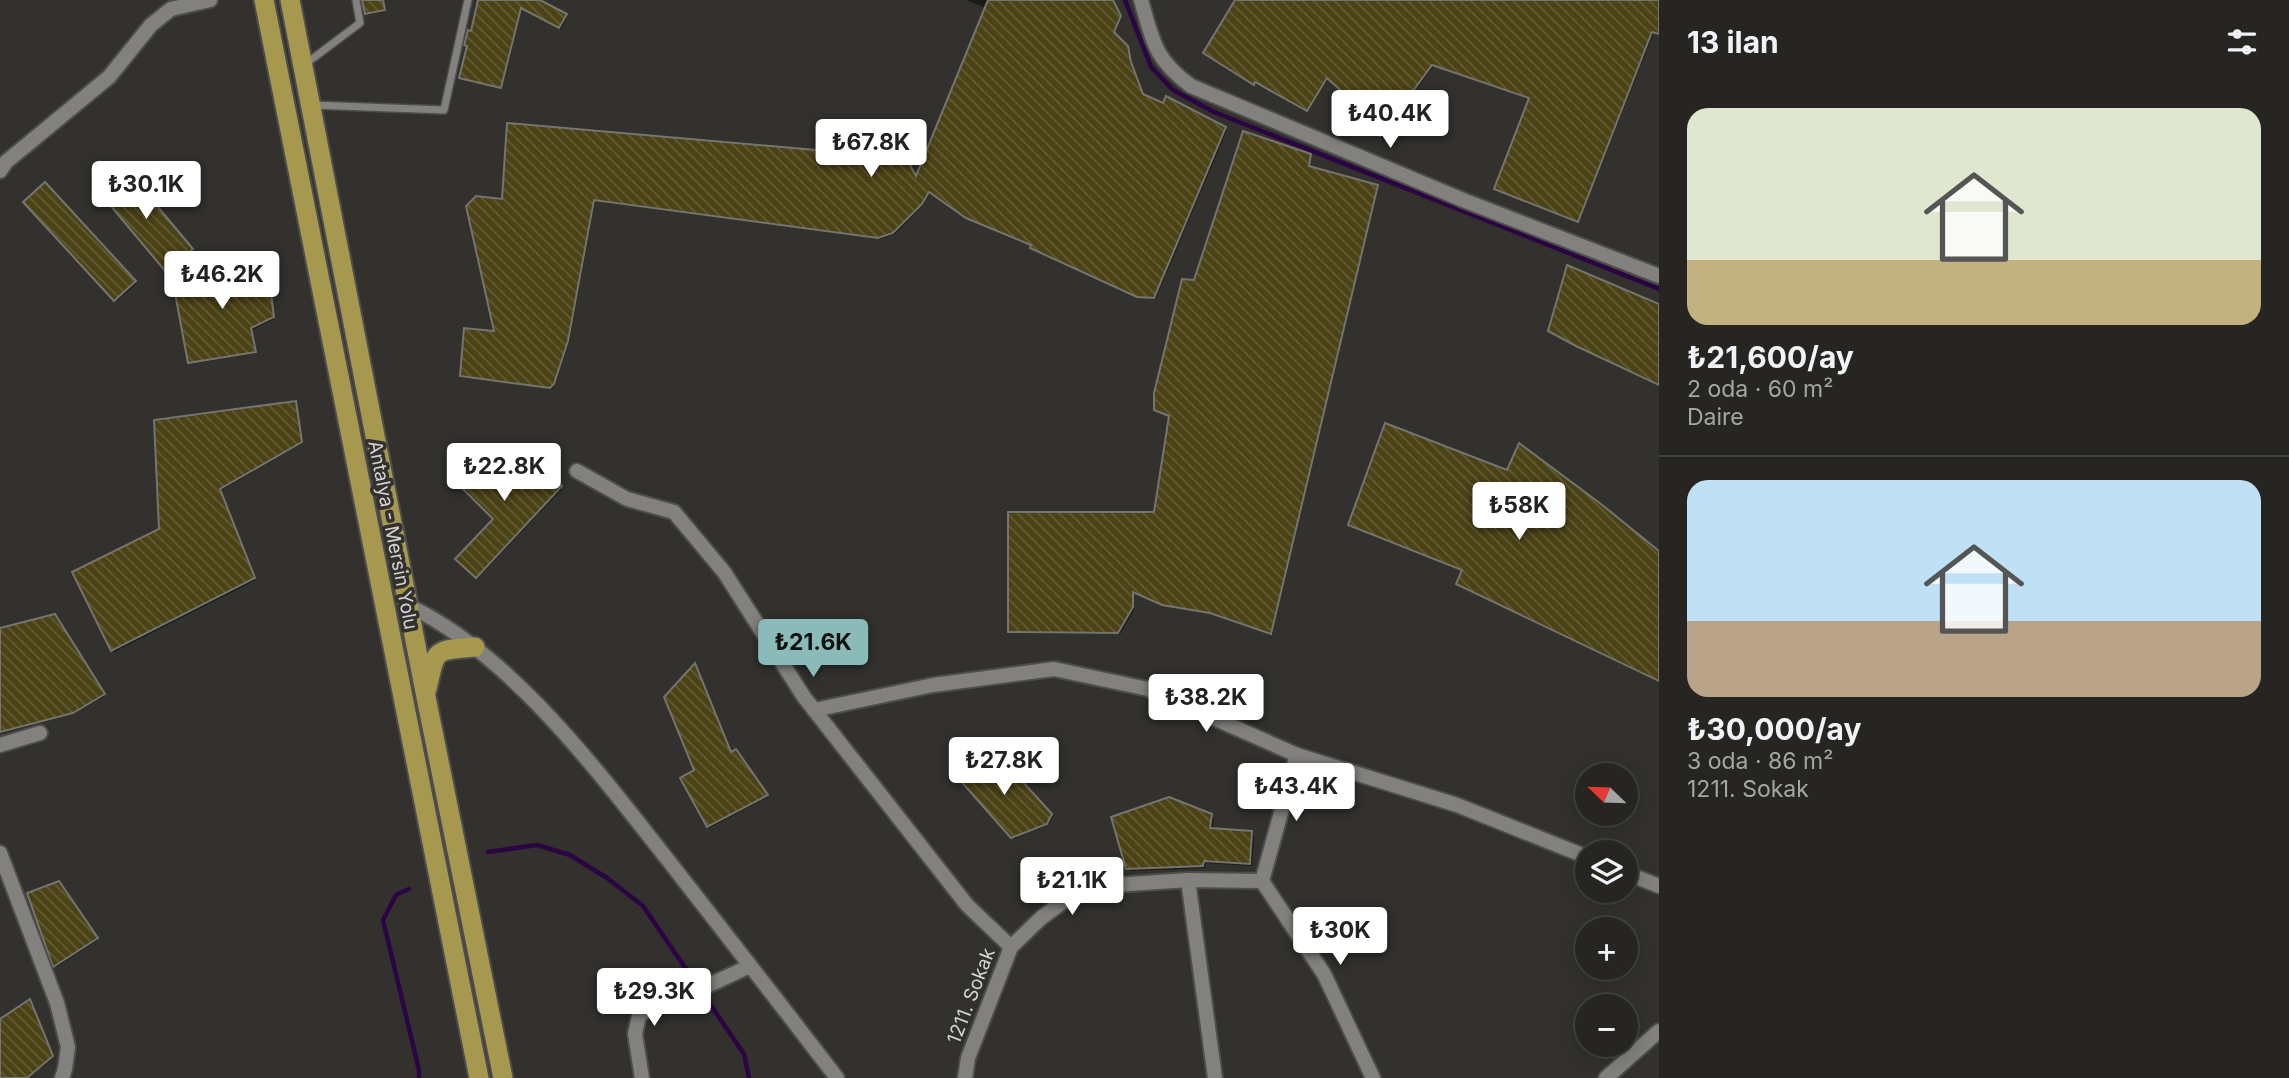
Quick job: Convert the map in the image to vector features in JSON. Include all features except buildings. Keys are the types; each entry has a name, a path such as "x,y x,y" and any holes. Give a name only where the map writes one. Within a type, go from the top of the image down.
{"highway":[{"name":"Antalya - Mersin Yolu","path":"264,0 479,1078"},
{"name":"Antalya - Mersin Yolu","path":"290,0 503,1078"},
{"path":"384,610 409,606"},
{"path":"426,697 438,653 444,649 475,647"}],"street":[{"path":"0,171 6,162 109,77 151,25 171,9 210,0"},
{"path":"1141,0 1154,48 1170,70 1191,86 1463,200 1659,276"},
{"path":"576,471 627,499 674,512 724,572 814,710 967,905 1011,947"},
{"path":"409,606 475,647 567,736 630,812 837,1078"},
{"path":"814,710 933,685 1054,668 1148,689 1297,755 1457,805 1575,852"},
{"path":"0,745 40,733"},
{"path":"1297,755 1262,881 1324,974 1373,1078"},
{"path":"0,853 57,1003 68,1047 61,1078"},
{"path":"1638,878 1659,886"},
{"path":"1188,880 1215,1078"},
{"name":"1211. Sokak","path":"965,1078 968,1058 1011,947 1041,918 1064,901 1101,886 1188,880 1262,881"},
{"path":"642,1078 635,1034 639,1016 657,1003 692,993 750,965"},
{"path":"1606,1078 1659,1031"}],"lane":[{"path":"303,65 360,23 356,0"},
{"path":"311,105 444,110 468,0"}],"waterway":[{"path":"1125,0 1151,67 1173,90 1214,112 1659,289"},
{"path":"488,852 537,845 570,855 607,878 643,906 744,1054 749,1078"},
{"path":"409,889 396,895 383,920 419,1078"}]}
